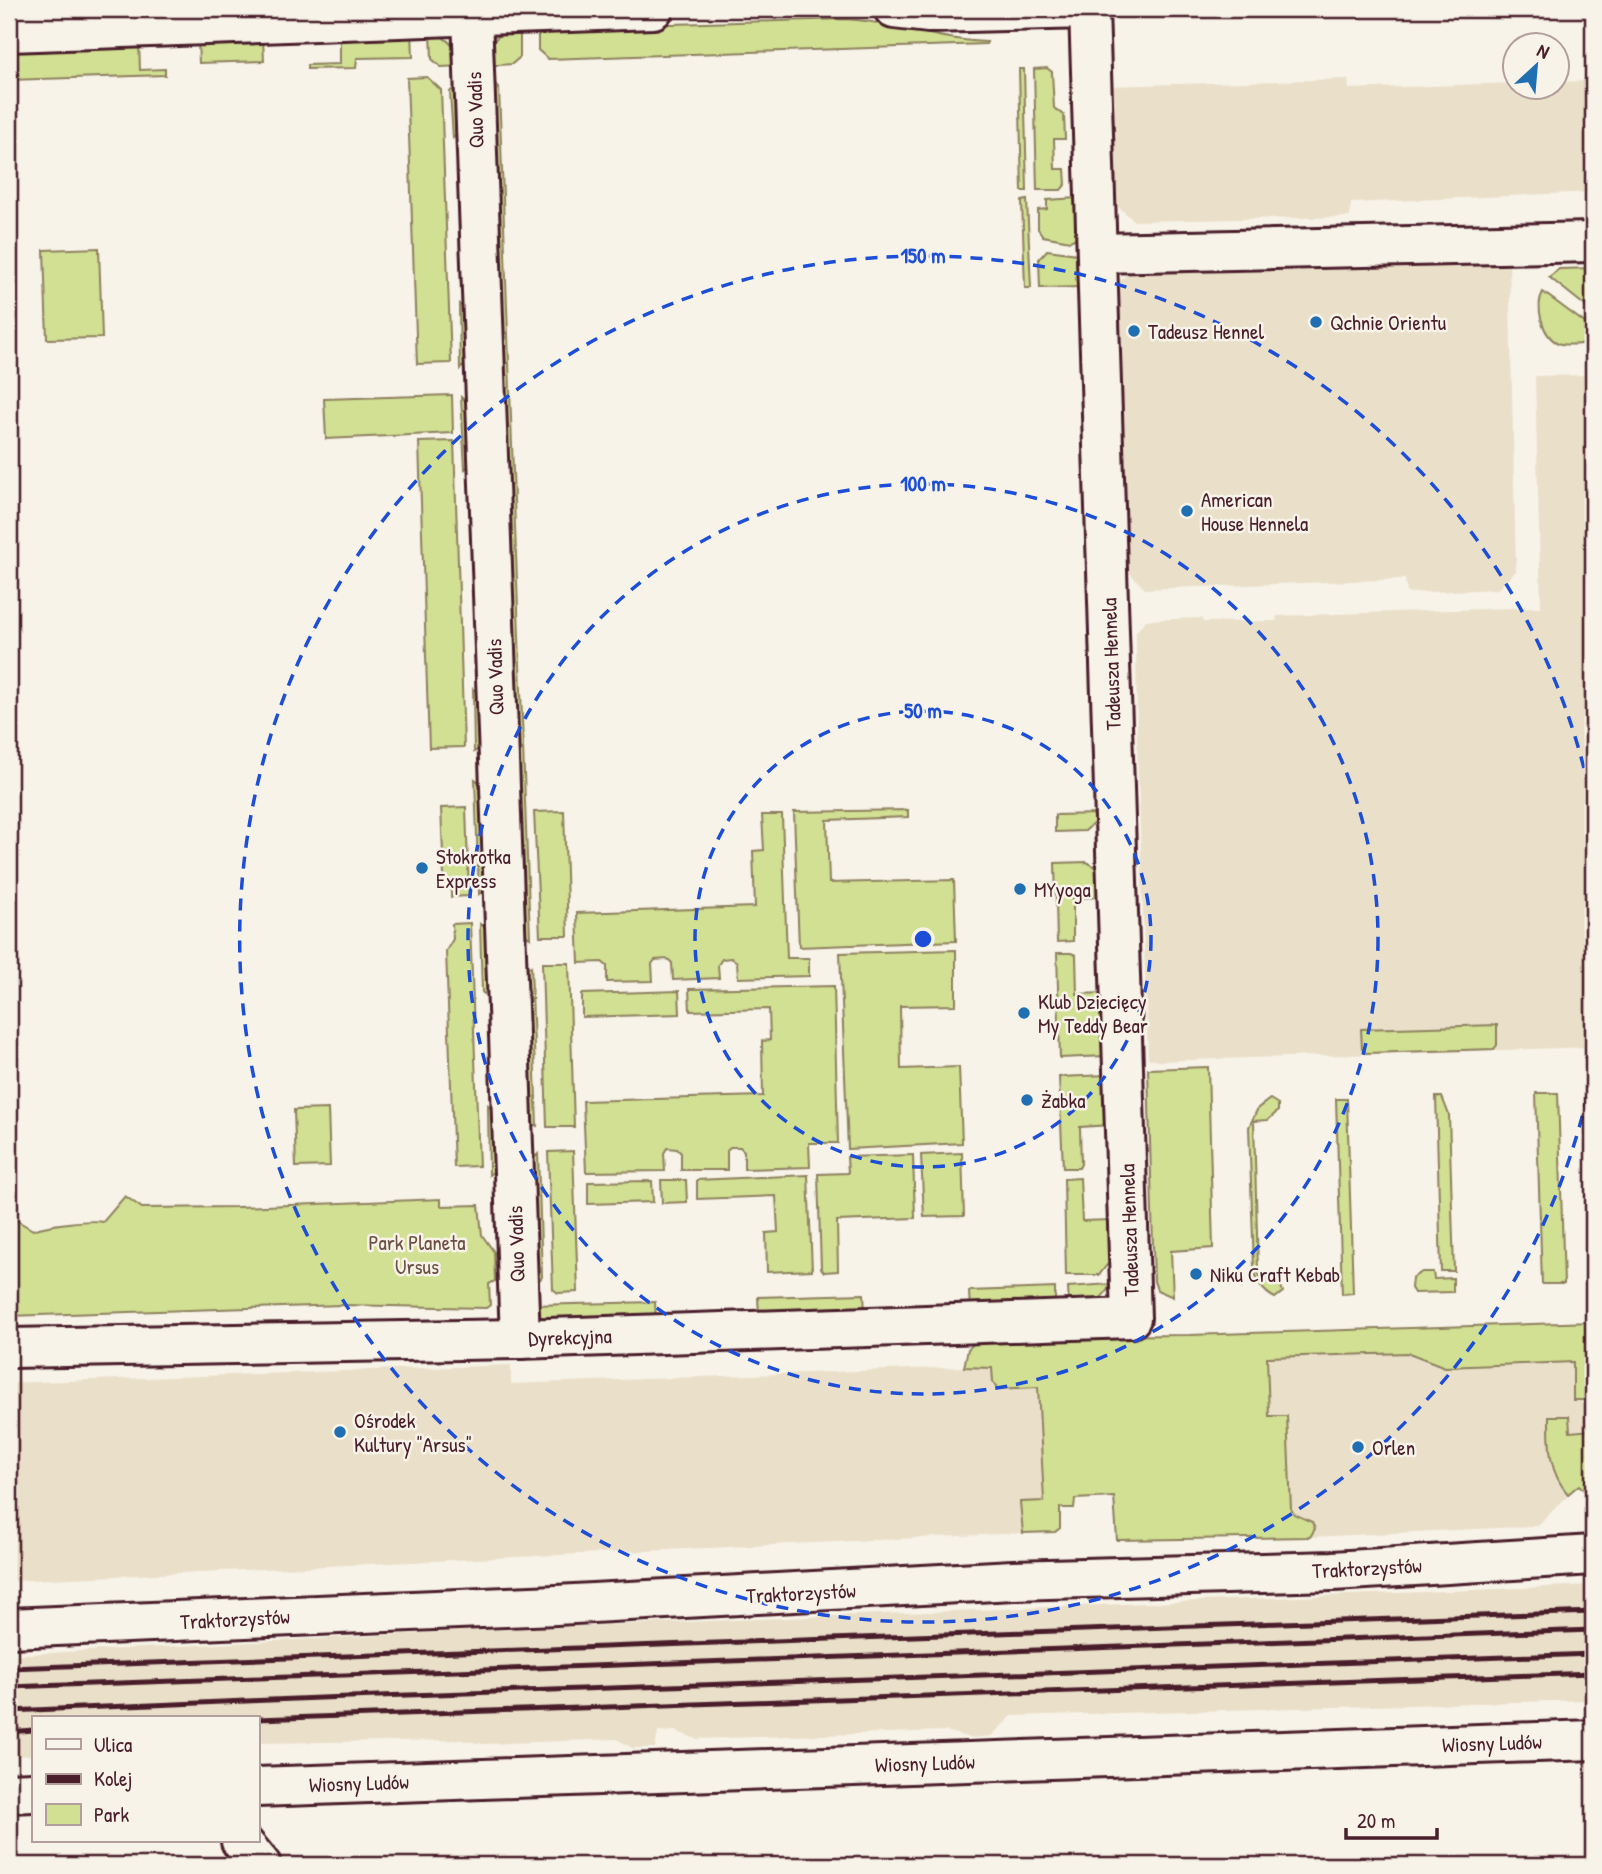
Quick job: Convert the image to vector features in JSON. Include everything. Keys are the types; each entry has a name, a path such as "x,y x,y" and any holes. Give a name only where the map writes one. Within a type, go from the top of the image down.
{"street":[{"path":"9,32 653,9"},
{"path":"894,9 929,13 1089,9"},
{"name":"Tadeusza Hennela","path":"1089,9 1131,1318"},
{"name":"Quo Vadis","path":"472,15 520,1339"},
{"path":"1097,253 1593,242"},
{"name":"Dyrekcyjna","path":"9,1348 520,1339 1131,1318"},
{"name":"Traktorzystów","path":"9,1628 556,1605 1013,1580 1334,1571 1593,1555"},
{"name":"Wiosny Ludów","path":"259,1787 1593,1740"},
{"path":"9,1793 32,1792"},
{"path":"242,1842 261,1865"}],"shaded area":[{"path":"1348,79 1349,89 1500,84 1500,102 1570,102 1570,82 1593,81 1593,192 1351,203 1350,217 1134,221 1111,200 1107,86"},
{"path":"1509,258 1516,571 1498,589 1407,593 1405,579 1145,589 1122,565 1113,289 1134,266"},
{"path":"1593,375 1593,1047 1158,1061 1148,1058 1136,632 1146,620 1202,618 1203,622 1276,621 1277,616 1541,607 1535,376"},
{"path":"1593,1348 1593,1498 1579,1485 1537,1526 1310,1537 1315,1529 1312,1522 1294,1514 1291,1509 1287,1416 1269,1417 1267,1357"},
{"path":"511,1365 511,1384 964,1367 1045,1367 1039,1404 1044,1501 1021,1525 1023,1533 9,1581 9,1383"},
{"path":"1593,1585 1593,1700 1012,1716 991,1736 970,1738 946,1731 697,1739 675,1731 658,1732 655,1748 632,1748 617,1739 483,1744 462,1740 259,1743 259,1716 32,1716 32,1755 9,1756 9,1655 465,1631"}],"green space":[{"path":"843,19 987,42 548,59 538,50 538,28"},
{"path":"520,29 520,57 512,64 485,66 495,40 504,33"},
{"path":"412,32 413,57 357,58 356,68 307,69 307,65 340,64 340,35"},
{"path":"431,32 451,44 462,66 441,67 432,59"},
{"path":"263,37 264,61 199,63 198,40"},
{"path":"139,42 140,70 165,69 165,75 9,80 9,74 18,74 16,46"},
{"path":"1047,68 1052,72 1054,108 1064,115 1065,139 1054,139 1055,169 1065,169 1066,184 1061,190 1037,190 1034,69"},
{"path":"1019,69 1024,69 1027,191 1022,191"},
{"path":"427,77 441,90 451,363 417,364 407,78"},
{"path":"495,84 499,88 530,938 521,932 486,85"},
{"path":"456,86 464,128 453,138 450,92"},
{"path":"1077,198 1076,238 1070,241 1043,236 1038,229 1038,210 1047,209 1047,200"},
{"path":"1027,200 1031,288 1025,288 1022,201"},
{"path":"99,248 102,338 47,339 44,250"},
{"path":"1047,250 1077,254 1080,287 1040,288 1039,259"},
{"path":"1593,268 1593,312 1549,277 1559,269"},
{"path":"1543,292 1593,329 1593,343 1566,345 1552,339 1541,320"},
{"path":"459,304 471,314 469,361 460,369"},
{"path":"452,395 453,433 326,439 324,399"},
{"path":"461,397 467,402 476,459 465,469"},
{"path":"454,441 464,747 429,748 419,442"},
{"path":"473,689 485,698 482,747 474,752"},
{"path":"475,779 483,785 487,887 479,894"},
{"path":"466,807 469,896 451,897 451,888 444,876 441,808"},
{"path":"908,810 908,817 827,820 829,883 954,880 956,941 799,947 794,812"},
{"path":"564,811 568,936 540,936 534,812"},
{"path":"1098,814 1095,822 1085,831 1055,832 1055,815"},
{"path":"762,815 782,815 787,958 809,958 809,976 738,978 737,962 731,958 722,959 718,965 719,978 673,980 672,963 668,959 655,960 652,964 653,981 607,982 607,966 602,962 579,963 577,913 755,907 753,851 764,850"},
{"path":"1087,862 1102,872 1103,897 1073,898 1073,941 1057,942 1055,863"},
{"path":"470,923 479,1166 454,1167 446,951 453,939 452,924"},
{"path":"480,924 488,930 495,982 484,994 482,992"},
{"path":"956,950 956,1005 900,1006 901,1069 959,1067 962,1143 848,1149 840,953"},
{"path":"1057,953 1076,955 1077,994 1105,993 1107,1056 1060,1058"},
{"path":"542,963 569,963 574,1127 547,1127"},
{"path":"531,966 537,1126 528,1122 525,970"},
{"path":"834,986 838,1143 809,1143 810,1167 744,1169 744,1151 740,1147 730,1147 727,1151 727,1170 681,1170 681,1153 677,1149 667,1148 664,1153 665,1171 586,1172 583,1101 763,1096 762,1041 770,1040 769,1009 690,1011 689,989"},
{"path":"679,991 680,1014 582,1017 582,994"},
{"path":"1497,1025 1497,1045 1494,1049 1366,1053 1362,1049 1361,1029"},
{"path":"1208,1067 1213,1248 1171,1251 1173,1297 1157,1290 1154,1281 1148,1069"},
{"path":"1108,1075 1111,1125 1080,1127 1081,1164 1079,1168 1063,1168 1059,1077"},
{"path":"1536,1093 1558,1093 1564,1284 1542,1284"},
{"path":"1436,1097 1442,1097 1449,1115 1454,1271 1441,1271"},
{"path":"1270,1099 1278,1104 1278,1111 1268,1120 1254,1121 1258,1272 1261,1278 1274,1278 1279,1281 1283,1292 1275,1298 1261,1285 1254,1267 1249,1127 1258,1108"},
{"path":"1336,1099 1347,1099 1353,1293 1342,1294"},
{"path":"488,1105 500,1116 497,1169 489,1175"},
{"path":"328,1109 330,1166 296,1167 294,1110"},
{"path":"573,1151 578,1292 558,1293 553,1289 548,1152"},
{"path":"962,1153 964,1216 924,1217 921,1155"},
{"path":"538,1154 542,1277 538,1282 529,1282 531,1161"},
{"path":"913,1155 915,1218 837,1221 838,1271 824,1272 821,1268 818,1174 848,1173 847,1157"},
{"path":"808,1175 812,1270 767,1272 766,1233 778,1232 776,1196 697,1199 697,1180"},
{"path":"1080,1178 1082,1221 1112,1220 1114,1265 1107,1265 1099,1275 1066,1275 1064,1179"},
{"path":"661,1180 686,1180 687,1202 662,1203"},
{"path":"652,1181 653,1202 588,1204 588,1182"},
{"name":"Park Planeta Ursus","path":"125,1196 142,1208 441,1199 441,1206 479,1205 482,1235 494,1252 495,1281 489,1284 490,1305 486,1308 342,1305 9,1316 9,1216 33,1230 68,1223 103,1222"},
{"path":"1422,1272 1433,1272 1434,1279 1453,1278 1453,1292 1414,1293 1411,1288 1412,1278"},
{"path":"1110,1284 1099,1299 1069,1308 1068,1287"},
{"path":"1055,1288 1055,1308 970,1312 969,1291"},
{"path":"864,1294 865,1312 759,1316 758,1297"},
{"path":"655,1302 656,1319 548,1323 540,1319 533,1305"},
{"path":"1593,1322 1593,1400 1573,1400 1573,1362 1445,1367 1409,1353 1267,1357 1269,1416 1287,1416 1291,1509 1294,1514 1312,1522 1315,1529 1310,1537 1117,1540 1114,1497 1075,1499 1074,1508 1060,1508 1060,1528 1055,1532 1023,1533 1020,1502 1044,1501 1038,1387 997,1389 993,1382 992,1368 964,1367 968,1349 977,1341 1069,1336 1190,1335"},
{"path":"1549,1416 1569,1416 1570,1432 1593,1430 1593,1498 1579,1485 1568,1494 1561,1485 1553,1467"}],"railway":[{"path":"9,1668 1593,1612"},
{"path":"9,1687 1593,1630"},
{"path":"9,1711 1593,1654"},
{"path":"259,1719 1593,1673"},
{"path":"9,1732 32,1730"}],"place":[{"name":"Qchnie Orientu","path":"1316,322"},
{"name":"Tadeusz Hennel","path":"1134,331"},
{"name":"American House Hennela","path":"1187,511"},
{"name":"Stokrotka Express","path":"422,868"},
{"name":"MYyoga","path":"1020,889"},
{"name":"Klub Dziecięcy My Teddy Bear","path":"1024,1013"},
{"name":"Żabka","path":"1027,1100"},
{"name":"Niku Craft Kebab","path":"1196,1274"},
{"name":"Ośrodek Kultury \"Arsus\"","path":"340,1432"},
{"name":"Orlen","path":"1358,1447"}]}
